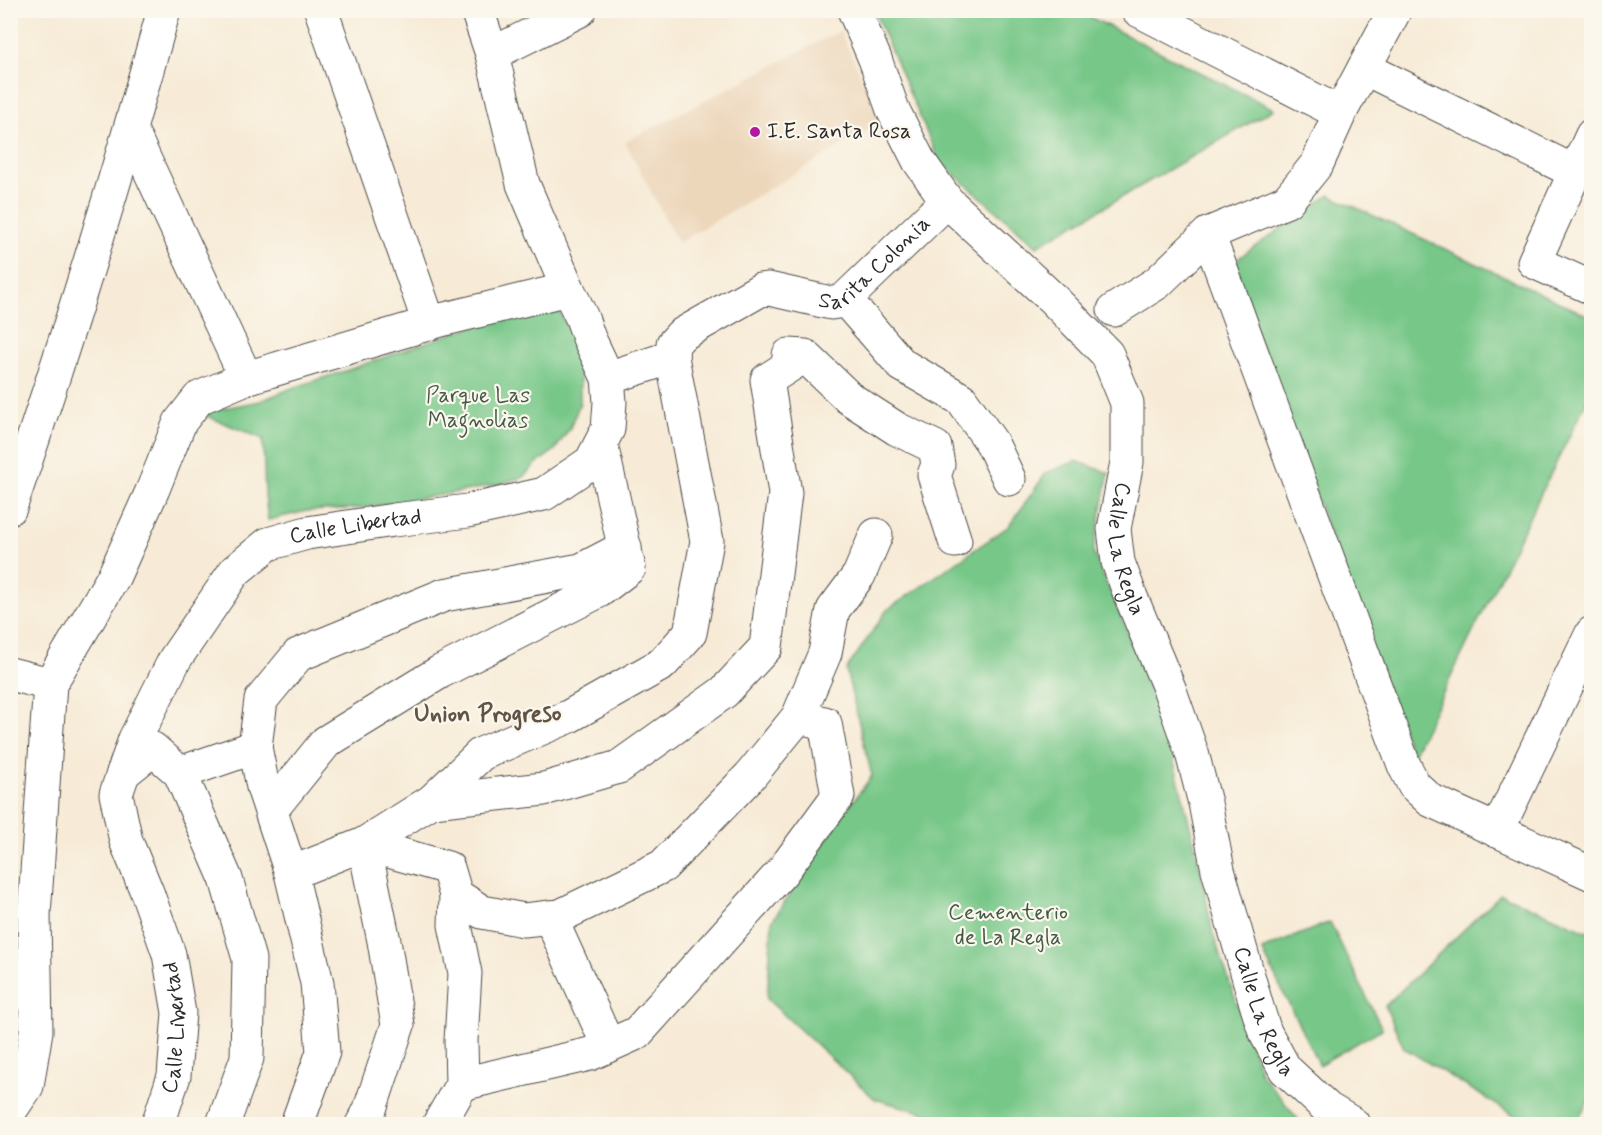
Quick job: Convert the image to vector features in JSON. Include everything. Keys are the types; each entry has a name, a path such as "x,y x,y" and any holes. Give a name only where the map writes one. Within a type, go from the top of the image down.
{"street":[{"path":"10,508 49,396 131,130 164,10"},
{"path":"321,10 429,323"},
{"name":"Calle Libertad","path":"158,1125 174,1076 179,1013 169,954 126,841 116,794 135,739 175,659 235,571 268,544 318,532 468,511 544,494 591,462 608,429 610,402 608,378 523,184 492,54 477,10"},
{"path":"492,54 580,10"},
{"name":"Calle La Regla","path":"854,10 893,110 919,161 947,201 1053,299 1107,354 1127,403 1127,462 1114,529 1118,562 1192,753 1205,803 1218,870 1265,1032 1285,1070 1328,1109 1353,1125"},
{"path":"1138,10 1340,113"},
{"path":"1114,310 1158,284 1208,234 1287,201 1317,164 1340,113 1395,10"},
{"path":"1364,68 1575,172"},
{"path":"131,130 246,378"},
{"path":"1592,135 1534,262 1592,288"},
{"name":"Sarita Colonia","path":"672,357 673,344 681,335 760,290 769,289 831,303 845,299 947,201"},
{"path":"1208,234 1385,716 1414,785 1430,800 1592,874"},
{"path":"10,1111 27,1086 36,1031 34,915 50,684 114,576 180,422 199,398 246,378 429,323 568,290"},
{"path":"845,299 902,365 961,399 992,443 1009,479"},
{"path":"432,801 544,789 619,767 724,692 766,647 784,493 767,380 792,364 789,355 805,356 849,398 897,429 935,447 938,465 934,475 955,541"},
{"path":"291,873 364,844 432,801 481,754 568,717 662,664 690,633 707,542 672,357 608,378"},
{"path":"271,810 326,742 440,672 599,591 629,568 601,444"},
{"path":"456,895 482,912 524,920 560,916 663,866 750,776 798,717 825,653 833,610 859,575 876,536"},
{"path":"297,1125 323,1052 317,983 291,873 263,787 255,747 261,700 298,655 444,595 581,570 625,547"},
{"path":"1497,831 1592,633"},
{"path":"10,674 50,684"},
{"path":"462,1084 590,1054 637,1034 782,872 838,796 825,723 798,717"},
{"path":"180,773 255,747"},
{"path":"123,773 153,750 180,773 226,879 249,959 248,1058 223,1125"},
{"path":"364,844 448,868 456,895 455,925 465,973 461,1041 462,1084 440,1125"},
{"path":"362,1125 369,1112 398,1025 364,844"},
{"path":"550,917 608,1045"}],"shaded area":[{"name":"I.E. Santa Rosa","path":"840,31 883,121 678,243 625,142"}],"green space":[{"path":"874,11 1078,11 1274,109 1037,246 939,161"},
{"path":"1329,195 1591,317 1591,392 1412,756 1230,264"},
{"name":"Parque Las Magnolias","path":"554,301 577,352 580,372 580,403 570,428 555,450 523,477 471,490 362,508 307,511 268,520 263,439 199,413 260,401 450,334"},
{"name":"Cementerio de La Regla","path":"1076,461 1109,473 1093,552 1160,707 1199,861 1213,934 1261,1074 1302,1124 964,1124 875,1099 767,999 772,921 872,776 846,670 887,610 1009,526 1046,473"},
{"path":"1501,894 1591,933 1591,1096 1576,1124 1528,1124 1404,1048 1385,1006"},
{"path":"1330,922 1382,1029 1319,1065 1262,950"}],"place":[{"name":"I.E. Santa Rosa","path":"755,132"}],"district":[{"name":"Union Progreso","path":"488,714"}]}
